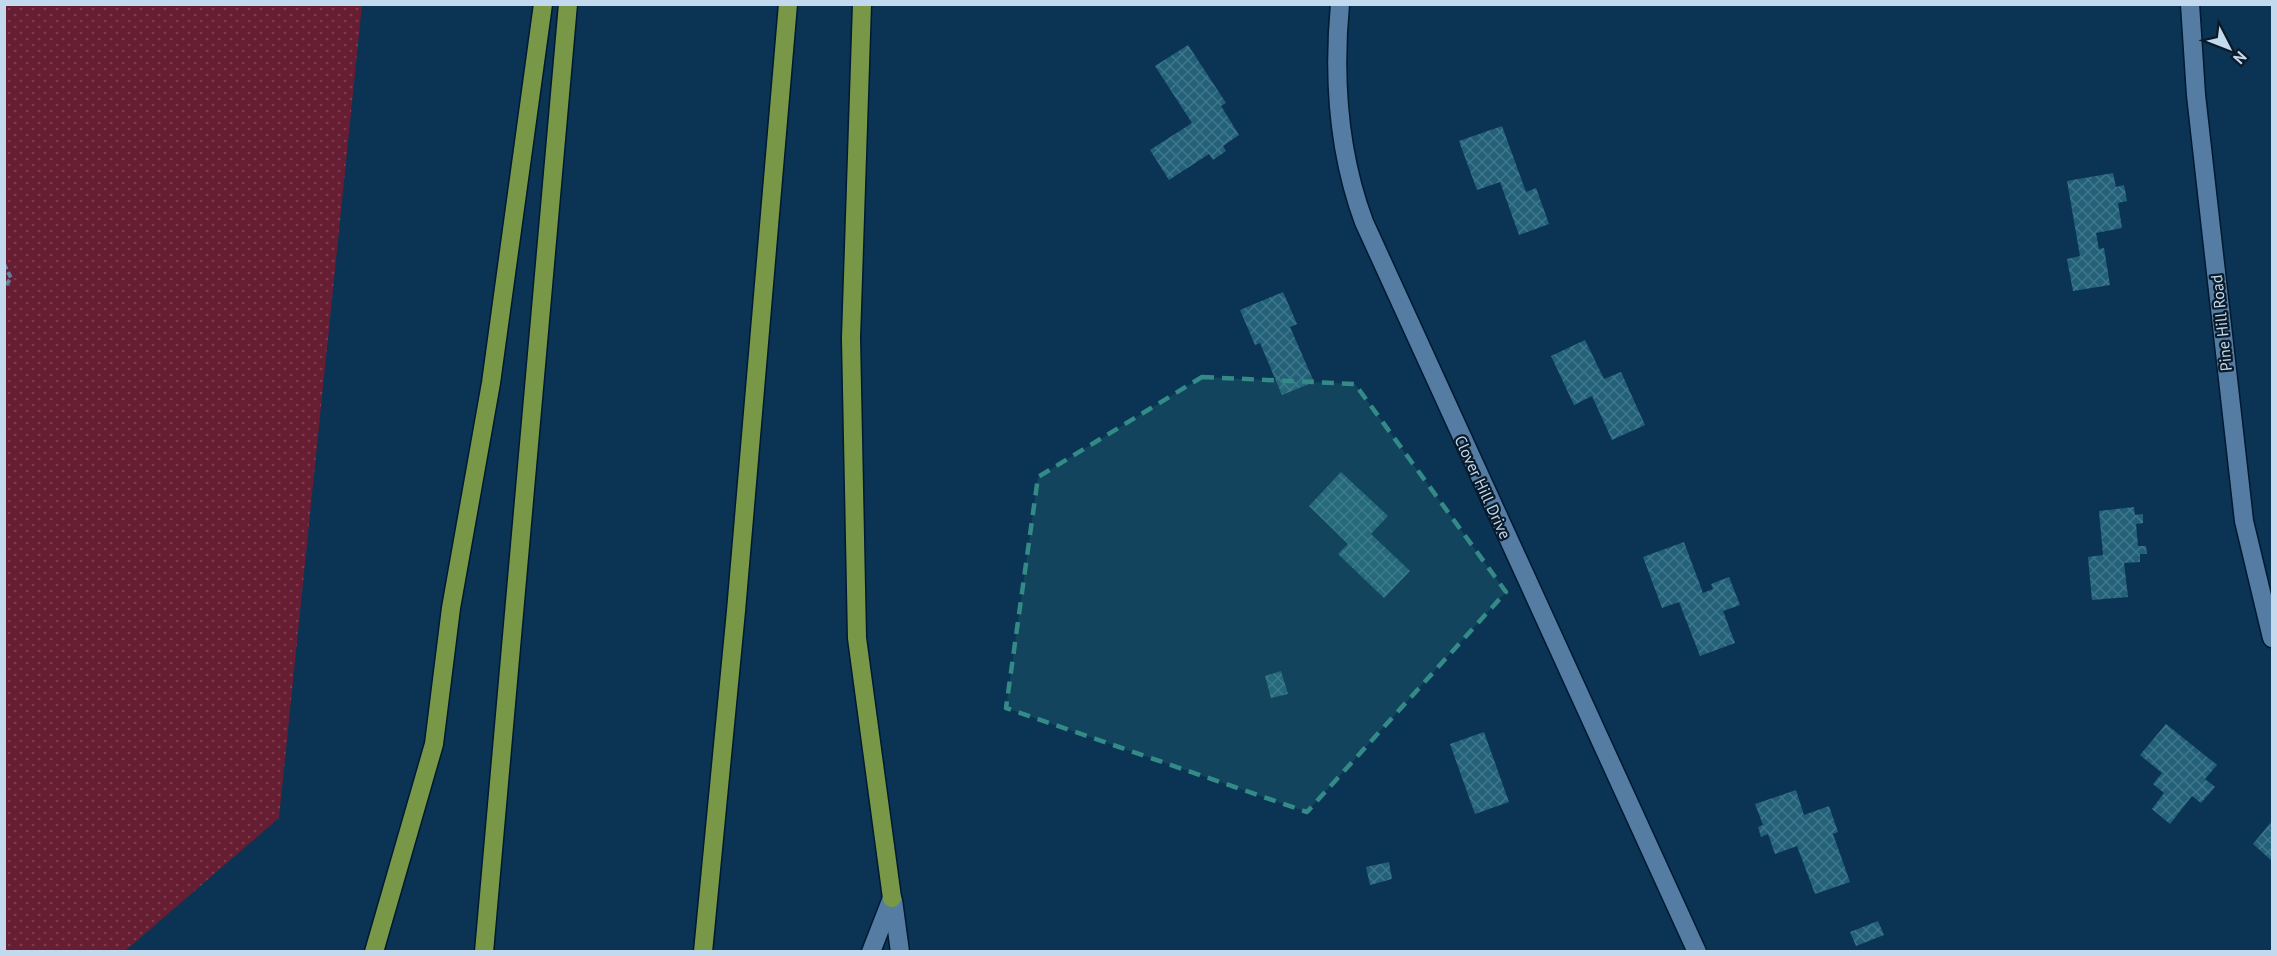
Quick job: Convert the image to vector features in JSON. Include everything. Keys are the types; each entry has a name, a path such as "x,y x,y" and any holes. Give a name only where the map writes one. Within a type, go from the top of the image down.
{"highway":[{"path":"374,951 434,744 451,608 490,383 543,4"},
{"path":"484,951 568,4"},
{"path":"703,951 735,622 788,4"},
{"path":"862,4 851,338 857,638 892,898"}],"street":[{"name":"Clover Hill Drive","path":"1340,4 1337,55 1343,148 1349,176 1374,249 1697,951"},
{"name":"Pine Hill Road","path":"2190,4 2198,106 2244,521 2272,638"},
{"path":"871,951 892,898"},
{"path":"892,898 900,951"}],"path":[{"path":"4,264 11,278 4,288"}],"highlighted area":[{"path":"1202,377 1355,384 1506,592 1307,812 1006,708 1038,477"}],"shaded area":[{"path":"5,4 362,5 279,818 125,951 5,951"}],"building":[{"path":"1188,45 1226,103 1221,106 1239,135 1223,146 1226,151 1213,160 1209,154 1169,180 1150,150 1192,123 1155,66"},
{"path":"1502,126 1526,192 1536,188 1549,224 1519,235 1500,182 1477,190 1459,141"},
{"path":"2113,173 2116,187 2124,185 2127,201 2118,203 2122,228 2096,233 2099,249 2104,248 2110,285 2073,291 2067,259 2080,256 2067,181"},
{"path":"1283,292 1297,324 1290,327 1314,382 1282,395 1260,343 1255,345 1240,310"},
{"path":"1585,340 1604,379 1621,372 1645,425 1612,440 1592,396 1574,405 1551,356"},
{"path":"1341,472 1388,516 1371,534 1410,571 1384,598 1338,554 1348,544 1309,506"},
{"path":"2134,507 2135,515 2143,514 2143,523 2136,524 2138,546 2146,546 2147,554 2140,554 2140,562 2124,563 2128,597 2092,600 2088,557 2103,555 2099,511"},
{"path":"1684,542 1703,593 1713,589 1711,584 1729,577 1740,605 1723,611 1735,643 1700,656 1679,602 1662,608 1643,557"},
{"path":"1281,671 1288,694 1271,698 1265,676"},
{"path":"2166,724 2217,765 2205,779 2215,787 2201,803 2192,796 2170,824 2152,809 2164,793 2153,784 2162,773 2140,755"},
{"path":"1484,732 1509,802 1475,814 1450,744"},
{"path":"1796,790 1804,815 1829,806 1838,832 1833,834 1850,882 1815,894 1797,846 1775,854 1768,834 1761,837 1758,827 1763,825 1755,804"},
{"path":"2272,821 2272,861 2253,844"},
{"path":"1389,862 1392,879 1370,885 1366,867"},
{"path":"1878,921 1884,935 1856,946 1850,932"}]}
